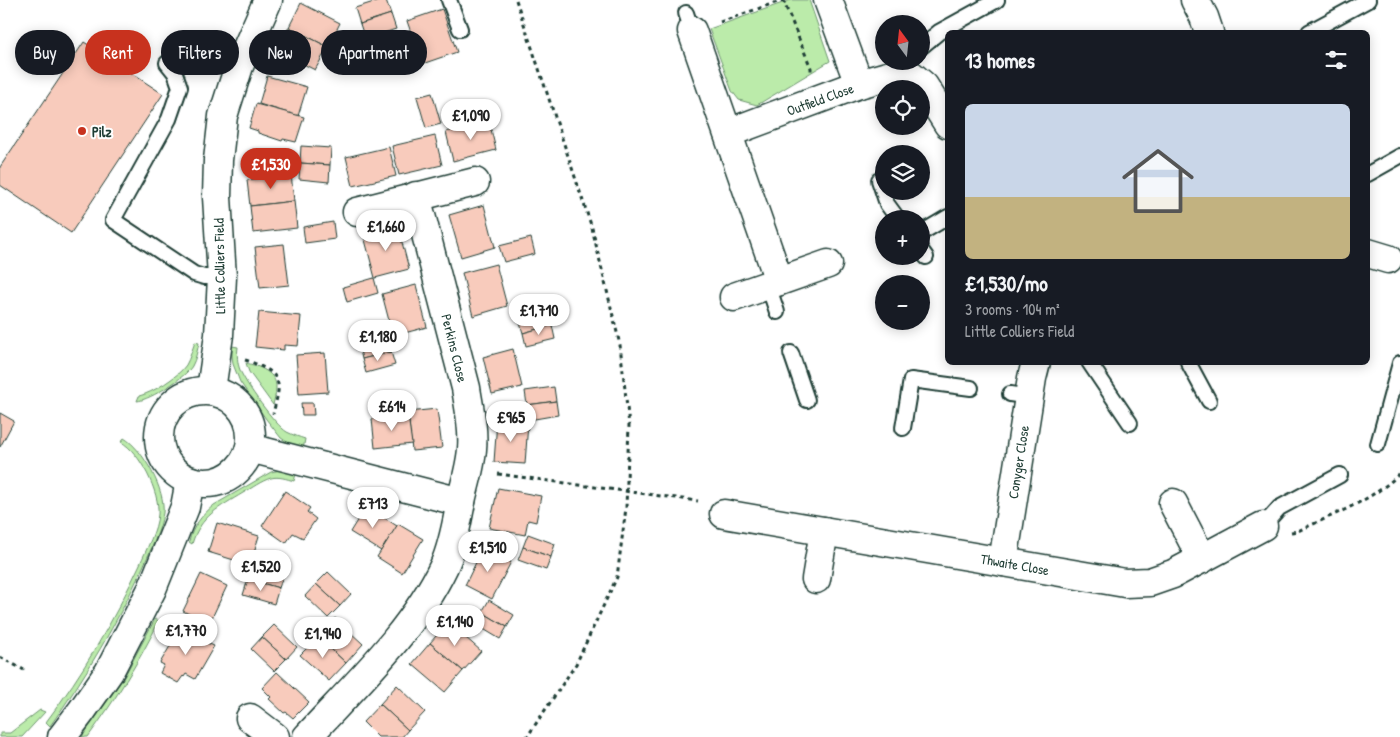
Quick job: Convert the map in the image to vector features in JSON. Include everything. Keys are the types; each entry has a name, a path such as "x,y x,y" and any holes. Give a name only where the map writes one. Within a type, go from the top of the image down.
{"street":[{"name":"Little Colliers Field","path":"211,390 219,335 222,277 217,197 218,160 223,116 239,66 268,0"},
{"path":"828,0 859,84"},
{"path":"1195,0 1204,16 1208,30"},
{"path":"689,22 728,133 773,283"},
{"name":"Outfield Close","path":"728,133 859,84 907,70"},
{"name":"Outfield Close","path":"914,70 945,119"},
{"path":"357,212 475,182"},
{"name":"Perkins Close","path":"307,737 374,664 424,602 444,565 455,534 468,470 472,448 471,416 416,196"},
{"path":"734,296 828,264"},
{"name":"Conyger Close","path":"1003,562 1019,396 1034,365"},
{"path":"211,390 233,400 244,410 250,423 252,438 250,448 242,465 232,475 219,481 204,483 190,481 177,474 167,463 161,450 159,436 161,422 168,409 179,399 192,392 211,390"},
{"path":"250,448 461,502"},
{"path":"62,737 109,672 152,589 185,508 190,481"},
{"path":"1173,503 1202,559"},
{"name":"Thwaite Close","path":"724,514 1125,583 1150,582 1173,574 1262,526"},
{"path":"816,579 824,531"},
{"path":"250,718 275,737"}],"lane":[{"path":"449,0 460,29"},
{"path":"930,40 939,32 997,0"},
{"path":"1313,30 1368,0"},
{"path":"176,75 180,87 168,118 113,220 194,274 204,277 222,277"},
{"path":"1370,173 1400,156"},
{"path":"930,228 945,219"},
{"path":"773,283 777,312"},
{"path":"791,353 807,400"},
{"path":"1378,444 1400,363"},
{"path":"1091,365 1130,423"},
{"path":"1190,365 1209,401"},
{"path":"903,428 911,380 971,388"},
{"path":"1262,526 1279,508 1340,475"}],"path":[{"path":"516,0 592,228 620,345 629,425 626,508 616,577 576,664 527,737"},
{"path":"689,22 783,0 811,68 811,76"},
{"path":"242,360 268,370 275,376 279,389 273,414"},
{"path":"468,470 725,505 724,514"},
{"path":"1262,526 1268,537 1298,530 1357,504 1392,481 1400,473"},
{"path":"0,657 24,670"}],"green space":[{"path":"791,0 809,0 830,61 757,105 739,100 732,91 709,29"},
{"path":"195,342 199,343 197,352 188,371 159,392 137,401 139,396 151,392 182,370 186,365"},
{"path":"232,346 238,347 240,370 254,393 268,413 282,428 305,439 303,450 281,438 240,382 233,364"},
{"path":"246,363 261,368 274,378 276,388 273,405 249,372"},
{"path":"124,438 139,451 152,471 161,494 163,504 162,520 143,567 112,629 50,726 46,722 73,685 109,626 156,527 158,505 156,495 142,464 128,447 121,442"},
{"path":"280,470 297,471 294,481 274,477 267,479 212,513 200,526 192,544 189,542 192,531 198,522 214,505 271,472"},
{"path":"155,619 159,621 126,681 88,737 82,737 124,677"},
{"path":"40,710 45,712 22,737 0,737 0,733 10,733"}],"building":[{"path":"386,0 391,14 360,24 355,8"},
{"path":"301,3 340,23 336,30 321,30 321,43 311,38 311,30 295,30 289,27"},
{"path":"442,9 457,52 427,62 427,30 410,30 407,21"},
{"path":"391,14 396,29 362,30 360,24"},
{"path":"311,38 321,43 321,59 315,70 311,68"},
{"name":"Pilz","path":"84,42 85,75 134,75 163,94 71,233 0,185 0,167 62,75 75,75 75,55"},
{"path":"267,76 307,87 298,116 259,104"},
{"path":"432,93 441,124 426,128 417,97"},
{"path":"256,104 304,117 296,142 283,139 282,141 249,128"},
{"path":"489,121 496,150 453,161 446,132"},
{"path":"435,136 442,165 399,175 392,146"},
{"path":"301,146 331,148 330,165 300,163"},
{"path":"389,147 396,176 353,186 346,157"},
{"path":"300,163 330,165 329,182 299,179"},
{"path":"291,174 294,201 250,206 247,180"},
{"path":"294,201 297,228 253,233 250,206"},
{"path":"484,205 495,247 461,257 449,215"},
{"path":"333,222 335,239 305,243 303,227"},
{"path":"398,227 409,269 375,278 364,236"},
{"path":"531,238 535,254 504,262 499,246"},
{"path":"284,244 289,285 260,288 255,247"},
{"path":"496,264 507,306 473,316 462,273"},
{"path":"374,278 378,293 347,302 343,287"},
{"path":"416,285 427,327 393,336 382,294"},
{"path":"544,299 548,312 519,320 515,306"},
{"path":"259,312 301,316 298,346 284,345 284,350 255,347"},
{"path":"548,312 552,325 523,333 519,320"},
{"path":"552,325 555,339 526,346 523,333"},
{"path":"388,338 391,352 362,359 359,346"},
{"path":"513,349 522,387 492,394 483,357"},
{"path":"391,352 395,365 366,373 362,359"},
{"path":"325,353 328,392 299,394 296,355"},
{"path":"554,387 556,401 527,405 525,391"},
{"path":"556,401 558,415 529,420 527,405"},
{"path":"301,403 313,403 314,415 302,415"},
{"path":"437,409 442,448 412,451 408,412"},
{"path":"0,413 14,421 0,447"},
{"path":"408,415 412,444 375,448 372,419"},
{"path":"497,421 528,423 525,464 494,462"},
{"path":"498,488 541,496 536,522 528,520 525,535 489,528"},
{"path":"285,491 310,508 307,512 316,519 303,538 293,533 286,543 262,526"},
{"path":"366,506 397,526 381,551 350,532"},
{"path":"217,523 259,536 250,565 208,552"},
{"path":"398,524 423,539 402,573 377,557"},
{"path":"528,534 555,544 551,557 523,547"},
{"path":"523,547 551,557 546,570 518,560"},
{"path":"483,548 511,562 492,599 465,585"},
{"path":"253,563 284,573 279,588 248,579"},
{"path":"328,572 351,594 340,606 316,584"},
{"path":"201,574 227,586 209,624 183,611"},
{"path":"248,579 279,588 274,604 243,595"},
{"path":"316,584 340,606 328,618 305,596"},
{"path":"489,600 514,615 507,627 482,612"},
{"path":"482,612 507,627 500,639 475,624"},
{"path":"335,618 363,644 346,663 318,637"},
{"path":"448,622 481,651 463,671 430,643"},
{"path":"274,625 297,647 286,659 262,637"},
{"path":"182,626 206,639 205,642 214,646 195,679 186,674 178,683 160,673 164,665 160,663"},
{"path":"262,637 286,659 274,671 251,649"},
{"path":"318,637 346,663 329,681 300,655"},
{"path":"430,643 463,671 445,692 412,664"},
{"path":"277,672 309,702 293,718 286,712 284,713 269,699 271,697 262,688"},
{"path":"397,685 425,712 408,730 380,704"},
{"path":"380,704 408,730 402,737 378,737 363,722"}],"place":[{"name":"Pilz","path":"82,131"}]}
